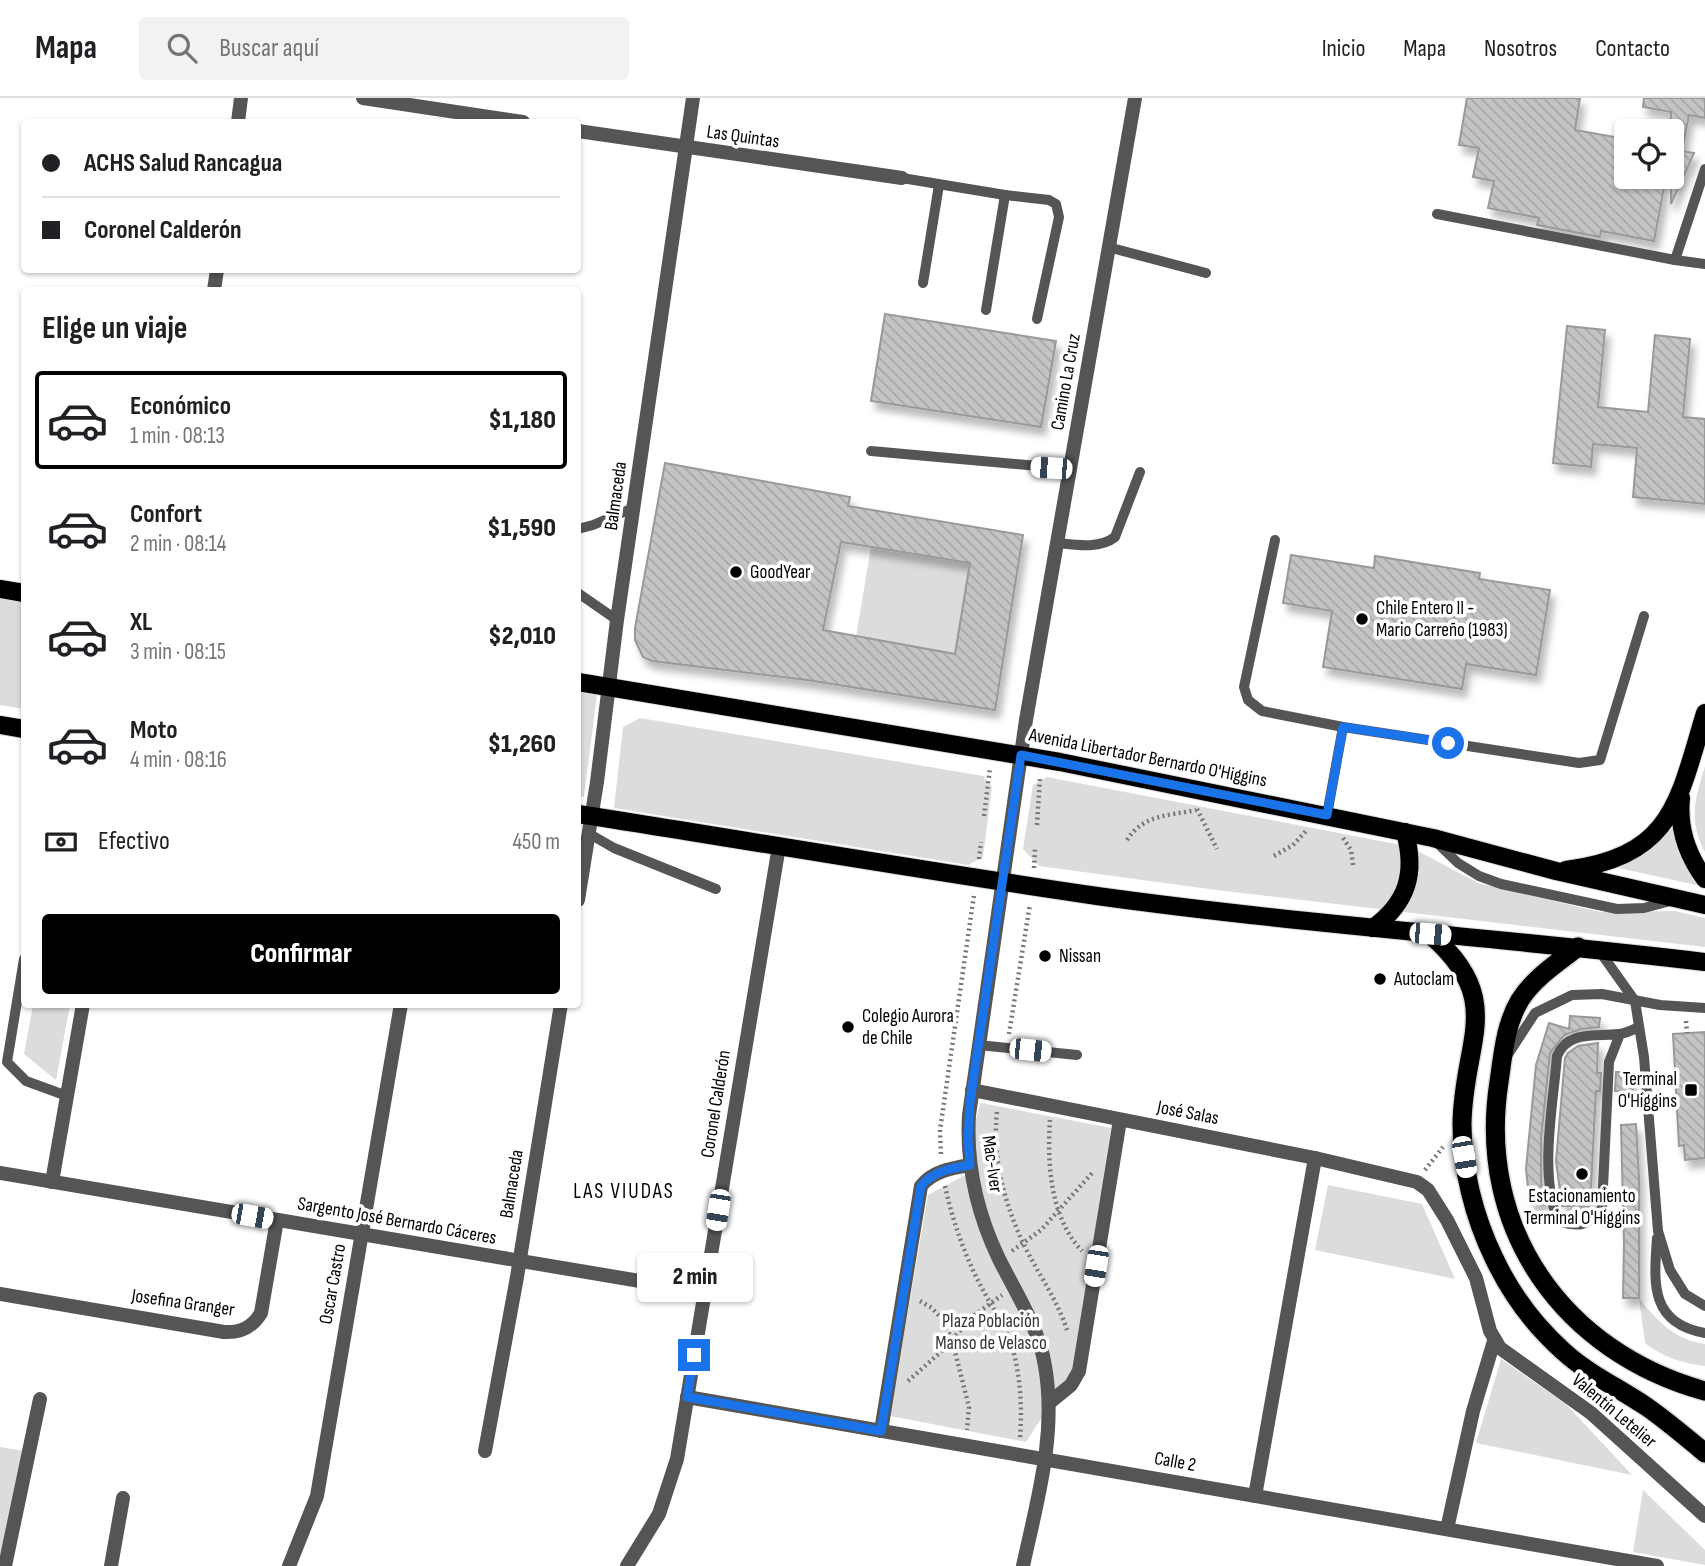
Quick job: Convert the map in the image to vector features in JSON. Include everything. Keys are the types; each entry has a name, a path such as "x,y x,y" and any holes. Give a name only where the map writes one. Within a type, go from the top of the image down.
{"highway":[{"path":"1430,934 1461,965 1475,999 1475,1031 1465,1086 1462,1128 1470,1187 1484,1234 1508,1284 1526,1310 1562,1350 1580,1365 1647,1407 1705,1453"},
{"path":"1588,948 1543,974 1519,1001 1506,1034 1497,1095 1496,1130 1499,1172 1511,1220 1533,1267 1561,1305 1593,1336 1658,1375 1705,1391"}],"main road":[{"path":"0,589 21,592"},
{"name":"Avenida Libertador Bernardo O'Higgins","path":"581,683 1042,758 1433,838 1556,871 1705,905"},
{"path":"1556,871 1601,863 1638,849 1651,839 1665,823 1682,789 1705,713"},
{"path":"0,725 21,728"},
{"path":"1682,789 1682,833 1687,848 1705,879"},
{"path":"586,821 779,846 1096,896 1705,962"},
{"path":"1373,928 1394,909 1406,887 1410,861 1405,832"}],"street":[{"path":"238,119 241,98"},
{"path":"363,98 503,119"},
{"name":"Balmaceda","path":"581,870 586,821 609,688 693,98"},
{"name":"Camino La Cruz","path":"1021,755 1135,98"},
{"name":"Las Quintas","path":"581,131 902,178"},
{"name":"Mac-Iver","path":"1021,755 968,1127 970,1165 980,1213 1040,1345 1045,1366 1049,1403 1045,1459 1023,1566"},
{"name":"Coronel Calderón","path":"627,1566 650,1532 667,1497 677,1460 779,846"},
{"path":"52,1182 82,1008"},
{"name":"Oscar Castro","path":"289,1566 317,1496 400,1008"},
{"name":"Balmaceda","path":"485,1451 560,1008"},
{"name":"José Salas","path":"972,1090 1315,1157 1417,1182"},
{"path":"1049,1403 1071,1385 1079,1371 1120,1120"},
{"path":"1255,1496 1315,1157"},
{"path":"881,1431 921,1186 927,1179 942,1171 970,1165"},
{"name":"Sargento José Bernardo Cáceres","path":"0,1173 705,1292"},
{"path":"1417,1182 1437,1202 1470,1266 1494,1341 1473,1411 1447,1529"},
{"name":"Josefina Granger","path":"0,1294 223,1332 241,1331 256,1321 261,1313 276,1220"},
{"name":"Valentín Letelier","path":"1494,1341 1591,1413 1705,1516"},
{"name":"Calle 2","path":"687,1397 1657,1566"},
{"path":"5,1566 40,1399"},
{"path":"111,1566 123,1498"}],"lane":[{"path":"1675,260 1705,169"},
{"path":"902,178 1049,200 1056,204 1059,217 1037,319"},
{"path":"923,283 939,185"},
{"path":"986,310 1005,195"},
{"path":"1437,214 1705,264"},
{"path":"1108,247 1206,273"},
{"path":"871,451 1071,469"},
{"path":"1058,543 1095,545 1110,541 1118,531 1140,472"},
{"path":"581,528 634,509"},
{"path":"1275,540 1244,687 1248,700 1262,711 1343,727 1579,763 1600,760 1644,616"},
{"path":"581,595 617,620"},
{"path":"1327,815 1343,727"},
{"path":"586,821 614,848 716,890"},
{"path":"1433,838 1458,863 1497,883 1617,909 1644,908 1677,899"},
{"path":"1588,948 1635,1001 1658,1231 1655,1273 1657,1299 1672,1319 1695,1332 1705,1333"},
{"path":"21,977 7,1062 26,1081 67,1096"},
{"path":"1502,1064 1535,1013 1572,995 1602,994 1635,1001 1705,1008"},
{"path":"1620,1034 1609,1062 1602,1208 1591,1221 1575,1226 1558,1220 1551,1203 1550,1142 1556,1056 1560,1047 1581,1035 1620,1034 1639,1027"},
{"path":"978,1045 1077,1055"},
{"path":"1658,1231 1670,1270 1685,1294 1705,1306"}],"path":[{"path":"984,816 992,750"},
{"path":"1037,825 1042,758"},
{"path":"1183,787 1217,849"},
{"path":"1127,840 1140,824 1154,818 1197,810"},
{"path":"1274,856 1293,845 1327,815"},
{"path":"1051,1105 1048,1151 1058,1210 1074,1243 1096,1266"},
{"path":"1417,1182 1462,1128"},
{"path":"999,1259 1041,1230 1115,1150"},
{"path":"886,1400 952,1340 972,1317 1013,1286"},
{"path":"904,1291 932,1308 943,1320 952,1340 969,1407 966,1445"}],"green space":[{"path":"871,547 970,563 955,654 856,637"},
{"path":"0,595 21,598 21,708 0,705"},
{"path":"581,691 597,694 584,797 581,796"},
{"path":"640,718 983,776 992,787 983,857 968,865 614,808 623,727"},
{"path":"1705,766 1705,852 1696,829 1695,809"},
{"path":"1047,777 1401,845 1418,851 1478,883 1600,912 1675,911 1705,918 1705,947 1224,891 1039,866 1023,849 1033,785"},
{"path":"1667,829 1674,830 1701,886 1614,867"},
{"path":"32,1008 69,1008 56,1080 24,1054"},
{"name":"Plaza Población Manso de Velasco","path":"981,1103 1111,1128 1073,1369 1026,1442 890,1416 928,1195 978,1168 975,1135"},
{"path":"1328,1185 1422,1204 1455,1279 1315,1250"},
{"path":"1639,1298 1676,1334 1705,1344 1705,1366 1674,1359 1645,1343"},
{"path":"1501,1359 1566,1404 1632,1475 1476,1443"},
{"path":"0,1447 25,1451 5,1554 0,1553"},
{"path":"1643,1490 1705,1550 1705,1565 1633,1552"}],"building":[{"path":"1467,98 1580,98 1575,130 1614,137 1614,189 1664,189 1654,241 1601,231 1600,237 1537,225 1539,218 1488,208 1494,181 1473,177 1479,148 1459,145"},
{"path":"1644,98 1705,98 1705,118 1689,115 1684,141 1684,119 1671,119 1671,112 1643,107"},
{"path":"1684,151 1694,153 1684,175"},
{"path":"1671,189 1678,189 1671,204"},
{"path":"885,314 1056,341 1041,427 871,401"},
{"path":"1567,326 1605,330 1598,407 1648,412 1655,335 1690,339 1683,417 1705,419 1705,504 1633,497 1637,448 1593,444 1591,467 1553,463"},
{"path":"665,463 850,497 848,506 1023,535 995,710 807,680 652,661 643,657 635,640","holes":["841,542 970,563 955,654 823,630"]},
{"path":"1291,555 1374,568 1375,556 1480,573 1479,579 1550,590 1536,675 1466,664 1462,689 1323,667 1332,611 1283,603"},
{"path":"1570,1016 1600,1018 1599,1027 1564,1035 1550,1053 1541,1139 1541,1183 1545,1205 1530,1204 1526,1169 1536,1065 1549,1023 1569,1029"},
{"name":"Terminal O'Higgins","path":"1705,1032 1705,1158 1685,1160 1684,1145 1679,1146 1673,1034"},
{"path":"1598,1043 1597,1073 1601,1073 1600,1091 1596,1091 1590,1207 1562,1206 1556,1161 1565,1058 1578,1046"},
{"path":"1616,1072 1632,1072 1633,1092 1615,1091"},
{"path":"1636,1124 1639,1298 1623,1298 1621,1125"}],"place":[{"name":"GoodYear","path":"736,572"},
{"name":"Chile Entero II - Mario Carreño (1983)","path":"1362,619"},
{"name":"Nissan","path":"1045,956"},
{"name":"Autoclam","path":"1380,979"},
{"name":"Colegio Aurora de Chile","path":"848,1027"},
{"name":"Terminal O'Higgins","path":"1691,1090"},
{"name":"Estacionamiento Terminal O'Higgins","path":"1582,1174"}],"district":[{"name":"LAS VIUDAS","path":"624,1191"}],"route":[{"path":"694,1355 687,1397 881,1431 921,1186 927,1179 942,1171 970,1165 970,1102 1021,755 1327,815 1343,727 1448,743"}]}
